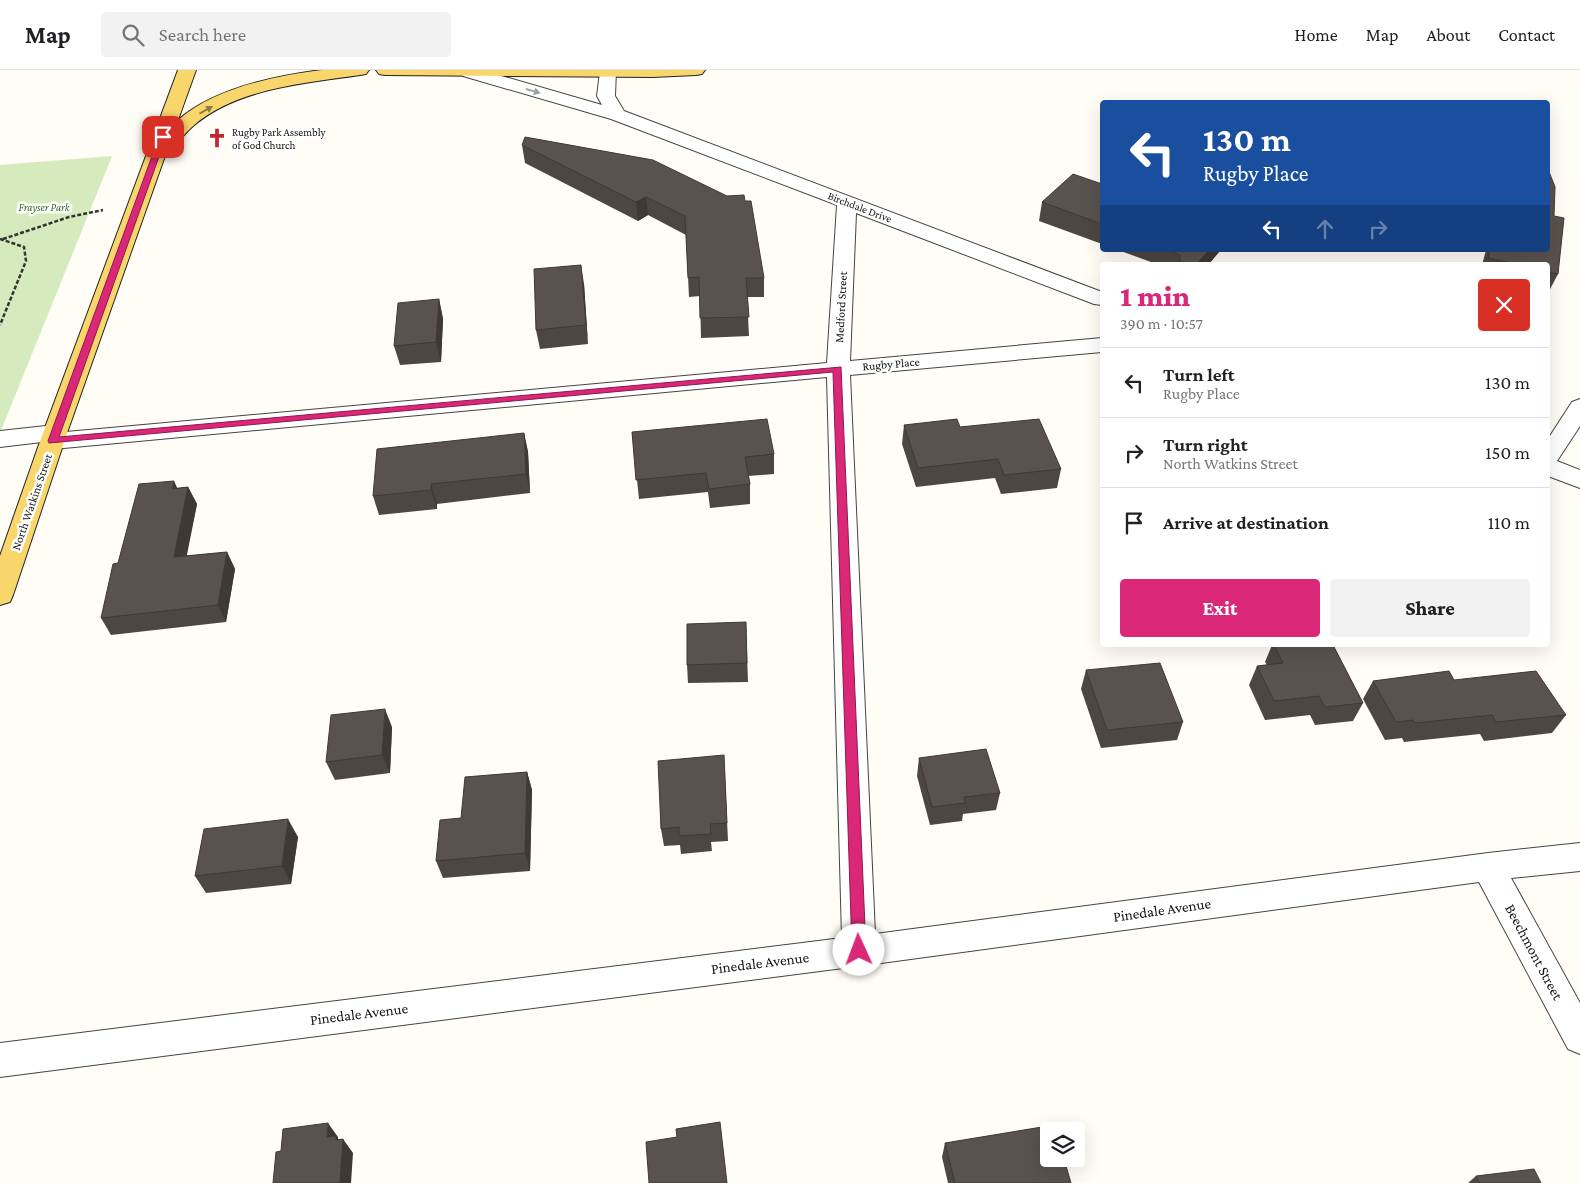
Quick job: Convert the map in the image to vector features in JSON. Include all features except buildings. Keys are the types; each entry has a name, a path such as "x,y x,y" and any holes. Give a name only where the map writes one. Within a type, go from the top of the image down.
{"main road":[{"name":"North Watkins Street","path":"0,596 54,437 187,70"},
{"path":"157,154 192,118 223,101 292,80 360,70"},
{"path":"385,70 470,72 696,70"}],"street":[{"name":"Birchdale Drive","path":"470,72 617,115 1100,298"},
{"path":"609,72 606,96 617,115"},
{"name":"Medford Street","path":"847,202 838,369 859,950"},
{"name":"Rugby Place","path":"0,438 54,437 1100,345"},
{"path":"1550,454 1580,407"},
{"path":"1550,468 1580,480"},
{"name":"Pinedale Avenue","path":"0,1060 1488,867 1580,857"},
{"name":"Beechmont Street","path":"1488,867 1580,1037"}],"path":[{"path":"1,239 69,217 139,203"},
{"path":"0,325 26,261 24,247 1,239"}],"green space":[{"name":"Frayser Park","path":"112,156 0,433 0,165"}],"place":[{"name":"Rugby Park Assembly of God Church","path":"217,138"}],"route":[{"path":"163,137 53,441 838,369 859,950"}]}
